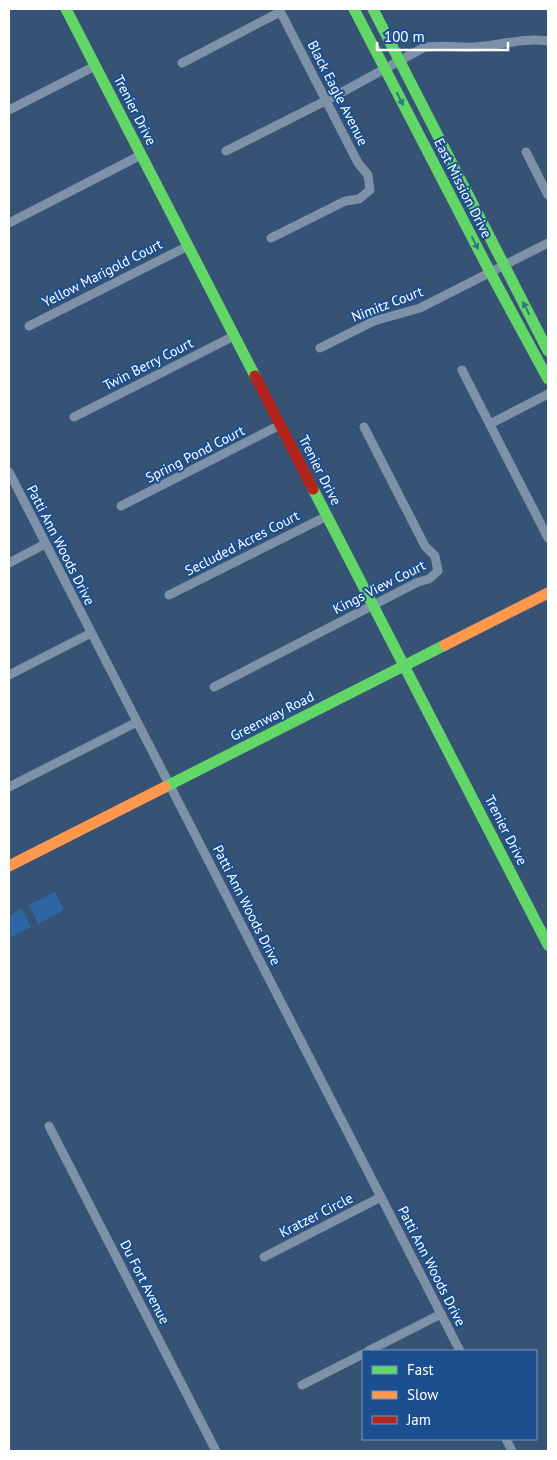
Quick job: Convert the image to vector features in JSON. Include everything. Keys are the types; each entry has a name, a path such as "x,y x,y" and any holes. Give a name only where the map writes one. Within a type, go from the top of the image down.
{"street":[{"name":"Trenier Drive","path":"66,9 548,945"},
{"name":"East Mission Drive","path":"354,9 490,272 548,379"},
{"name":"East Mission Drive","path":"373,9 548,351"},
{"path":"182,63 280,11"},
{"name":"Black Eagle Avenue","path":"271,238 345,201 359,199 370,190 368,175 358,163 280,11"},
{"path":"226,151 385,70 416,51 432,46 472,48 527,40 548,41"},
{"path":"9,110 95,66"},
{"path":"526,152 548,195"},
{"path":"9,223 141,155"},
{"name":"Nimitz Court","path":"320,348 374,321 420,308 548,242"},
{"name":"Yellow Marigold Court","path":"29,326 188,246"},
{"name":"Twin Berry Court","path":"74,417 234,336"},
{"path":"462,370 548,538"},
{"path":"490,424 548,394"},
{"name":"Spring Pond Court","path":"121,506 280,425"},
{"name":"Kings View Court","path":"214,687 418,582 430,579 438,571 436,556 425,546 364,428"},
{"name":"Patti Ann Woods Drive","path":"9,472 459,1350"},
{"name":"Secluded Acres Court","path":"169,595 327,516"},
{"path":"9,563 45,544"},
{"name":"Greenway Road","path":"9,866 548,593"},
{"path":"9,675 91,633"},
{"path":"9,787 137,722"},
{"name":"Du Fort Avenue","path":"49,1126 216,1451"},
{"name":"Kratzer Circle","path":"264,1257 382,1197"},
{"path":"370,1350 441,1314"},
{"path":"302,1385 362,1355"}],"shaded area":[{"path":"55,892 64,910 38,924 29,905"},
{"path":"22,909 31,927 9,938 9,916"}],"traffic: fast":[{"path":"66,9 255,376"},
{"path":"354,9 490,272 548,379"},
{"path":"373,9 548,351"},
{"path":"313,489 548,945"},
{"path":"165,787 445,645"}],"traffic: slow":[{"path":"445,645 548,593"},
{"path":"9,866 165,787"}],"traffic: jam":[{"path":"255,376 313,489"}]}
